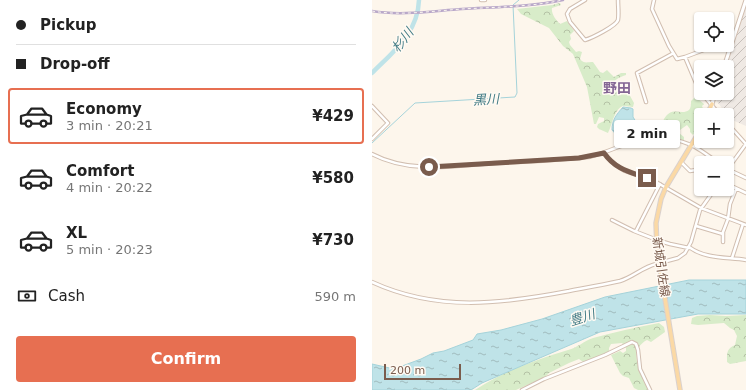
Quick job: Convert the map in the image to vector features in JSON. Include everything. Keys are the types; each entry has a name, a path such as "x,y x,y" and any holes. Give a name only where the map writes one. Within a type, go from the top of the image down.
{"main road":[{"path":"710,108 712,104"},
{"name":"新城引佐線","path":"680,390 657,250 656,223 661,199 666,187 694,142"}],"street":[{"path":"585,0 570,9 567,14 570,22 586,40 599,34 616,22 618,19 618,0"},
{"path":"654,0 652,9 672,54 677,59 698,52"},
{"path":"734,39 746,0"},
{"path":"646,102 637,73 672,54"},
{"path":"685,57 697,88 715,108"},
{"path":"712,104 713,100"},
{"path":"372,106 388,123 372,139"},
{"path":"734,131 746,144 734,160"},
{"path":"372,154 398,164 429,167 589,157 639,140 654,138 692,146 707,156"},
{"path":"604,153 614,164 625,171 660,184 701,208 745,224 732,258"},
{"path":"681,162 690,171 694,170"},
{"path":"734,172 746,178"},
{"path":"636,231 660,184"},
{"path":"723,242 723,234 728,219 730,204 736,189 746,193"},
{"path":"663,262 682,257 689,247 701,208 710,196"},
{"path":"612,220 652,238"},
{"path":"696,226 723,234"},
{"path":"660,241 689,247 711,256 746,260"},
{"path":"372,282 404,295 420,298 457,303 486,303 543,296 620,281 656,264"},
{"path":"522,390 544,379 606,355 632,342 636,344 640,369 650,390"}],"shaded area":[{"path":"746,7 746,126 734,121 734,108 722,108 716,100 734,100 734,60 728,60 731,52 734,52 734,43"}],"green space":[{"path":"560,3 561,5 552,8 553,15 560,24 567,21 574,31 570,35 571,39 569,42 576,52 582,52 580,59 581,61 593,62 600,72 603,73 607,70 614,77 621,73 626,73 626,75 615,80 611,86 618,93 629,94 634,103 633,107 623,106 617,110 608,133 597,127 598,124 604,121 604,118 599,117 596,124 594,124 587,87 573,54 563,46 549,28 521,14 517,9"},
{"path":"694,98 694,100 699,100 704,104 702,106 703,108 694,108 693,135 687,125 680,130 679,133 684,137 684,140 682,141 679,139 680,137 668,132 664,126 663,120 670,113 686,112 689,110 691,107 691,101"},
{"path":"710,315 746,315 746,361 730,364 727,362 728,352 730,348 735,345 737,336 734,330 724,323 698,325 691,324 692,318"},
{"path":"659,323 664,327 665,332 651,342 647,340 637,350 637,364 648,390 638,390 634,388 629,378 620,373 611,355 620,351 623,353 626,351 626,348 622,343 611,344 609,352 606,354 583,362 579,359 569,363 549,373 545,377 516,390 475,390 496,377 532,362 571,349 593,338"}],"water":[{"path":"623,107 633,109 633,117 638,125 638,131 635,135 622,141 612,130 615,118"},
{"name":"豊川","path":"689,280 746,280 746,314 698,314 600,332 482,383 471,390 372,390 372,364 394,369 433,353 444,351 473,340 477,334 501,330 542,319 605,297"}],"waterway":[{"name":"杉川","path":"372,73 396,49 409,32 418,12 419,0"},
{"name":"黒川","path":"372,143 415,103 515,97 517,93 513,5 519,0"}],"railway":[{"path":"372,11 417,13 526,5 563,0"}],"district":[{"name":"野田","path":"617,88"}],"route":[{"path":"429,167 579,158 604,153 614,164 628,173 647,178"}]}
